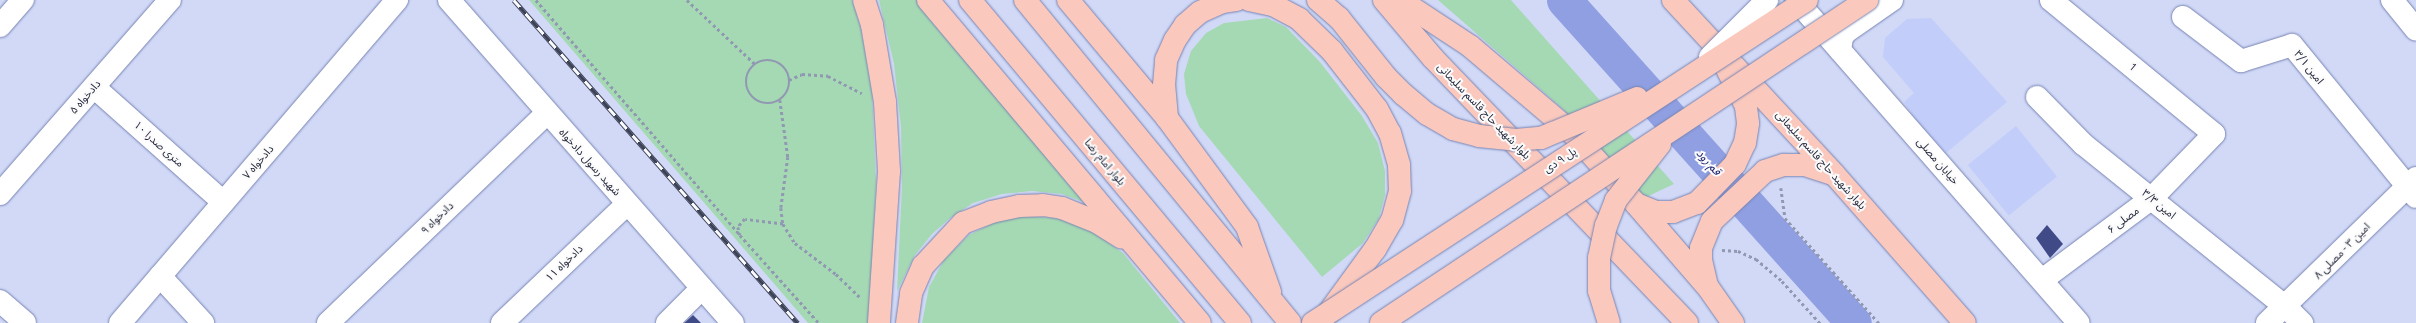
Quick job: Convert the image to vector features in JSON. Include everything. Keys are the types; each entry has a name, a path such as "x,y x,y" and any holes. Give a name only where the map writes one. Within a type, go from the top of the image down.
{"main road":[{"path":"864,0 872,25 885,102 888,156 879,323"},
{"path":"928,0 1001,89 1138,246 1200,323"},
{"name":"بلوار امام رضا","path":"970,0 1240,323"},
{"path":"1026,0 1290,323"},
{"path":"1068,0 1167,118 1248,227 1259,255 1272,301"},
{"path":"1167,118 1164,85 1166,60 1185,25 1200,12 1222,2 1236,0"},
{"path":"1249,0 1274,5 1299,19 1332,51 1377,109 1390,133 1399,165 1400,191 1392,220 1321,318"},
{"path":"1318,0 1339,18 1386,77 1427,114 1453,129 1480,136 1516,140 1540,138 1692,73"},
{"name":"بلوار شهید حاج قاسم سلیمانی","path":"1384,0 1433,58 1686,323"},
{"path":"1400,0 1470,46 1571,132 1707,286 1733,323"},
{"name":"بلوار شهید حاج قاسم سلیمانی","path":"1673,0 1834,174 1965,323"},
{"name":"پل ۹ دی","path":"1321,318 1692,73 1808,0"},
{"path":"1381,323 1674,127 1862,15"},
{"path":"1636,204 1656,212 1673,212 1697,204 1735,164 1745,143 1748,123 1746,106 1713,42"},
{"path":"1609,323 1599,291 1599,258 1606,226 1616,200 1674,127"},
{"path":"1707,286 1701,261 1701,248 1712,221 1750,182 1765,171 1784,165 1805,165 1834,174"},
{"path":"907,323 910,293 923,266 963,223 991,212 1019,206 1062,208 1095,221 1138,246"}],"street":[{"path":"0,26 23,0"},
{"name":"دادخواه ۵","path":"0,194 170,0"},
{"name":"دادخواه ۷","path":"120,323 397,0"},
{"name":"شهید رسول دادخواه","path":"449,0 546,114 734,323"},
{"path":"1692,73 1767,0"},
{"name":"خیابان مصلی","path":"1796,0 2079,323"},
{"path":"1811,0 1825,16 1835,20 1856,22 1862,15"},
{"path":"1823,31 1840,30 1862,15 1892,0"},
{"name":"1","path":"2051,0 2214,134"},
{"path":"2392,0 2416,30"},
{"path":"1840,50 1842,37 1862,15"},
{"name":"امین ۳/۱","path":"2183,17 2241,61 2292,45 2413,187"},
{"name":"۱۰ متری صدرا","path":"94,87 223,202"},
{"name":"امین ۳/۳","path":"2037,96 2083,144 2286,307 2302,323"},
{"name":"دادخواه ۹","path":"328,323 546,114"},
{"name":"مصلی ۶","path":"2042,280 2152,198 2214,134"},
{"name":"امین ۳ - مصلی ۸","path":"2267,323 2286,307 2413,187"},
{"name":"دادخواه ۱۱","path":"502,323 627,204"},
{"path":"160,276 203,323"},
{"path":"667,323 702,288"},
{"path":"0,301 25,323"}],"path":[{"path":"536,0 819,323"},
{"path":"689,1 755,64"},
{"path":"762,61 777,62 783,66 789,80 789,88 780,100 774,103 759,102 748,92 747,77 755,64 762,61"},
{"path":"789,80 802,74 828,76 868,96"},
{"path":"780,100 788,157 781,208 783,224 795,244 836,274 863,300"},
{"path":"1784,165 1780,194 1785,218 1879,323"},
{"path":"740,234 738,227 745,219 783,224"},
{"path":"1701,248 1738,251 1756,259 1782,281 1820,323"}],"shaded area":[{"path":"1931,18 2007,102 1946,153 1916,120 1904,102 1914,93 1883,57 1885,38 1907,19"},
{"path":"2016,126 2057,177 2009,216 1968,165"}],"green space":[{"path":"529,0 852,0 861,29 872,92 876,182 869,323 808,323"},
{"path":"879,0 917,0 1094,206 1062,194 1032,191 1002,194 973,203 950,218 932,234 915,255 897,291 902,186 901,127 894,64"},
{"path":"1438,0 1511,0 1674,184 1642,199 1564,110"},
{"path":"1267,18 1286,27 1320,62 1362,116 1378,143 1385,171 1385,195 1379,218 1363,243 1322,277 1199,126 1186,94 1184,74 1191,51 1206,33 1224,23"},
{"path":"1023,216 1057,218 1093,232 1123,253 1180,323 922,323 929,287 944,260 969,235 995,222"}],"building":[{"path":"2047,225 2063,244 2050,258 2036,238"},
{"path":"693,315 701,323 684,323"}],"waterway":[{"name":"قم رود","path":"1564,0 1854,323"}],"railway":[{"path":"514,0 798,323"}]}
